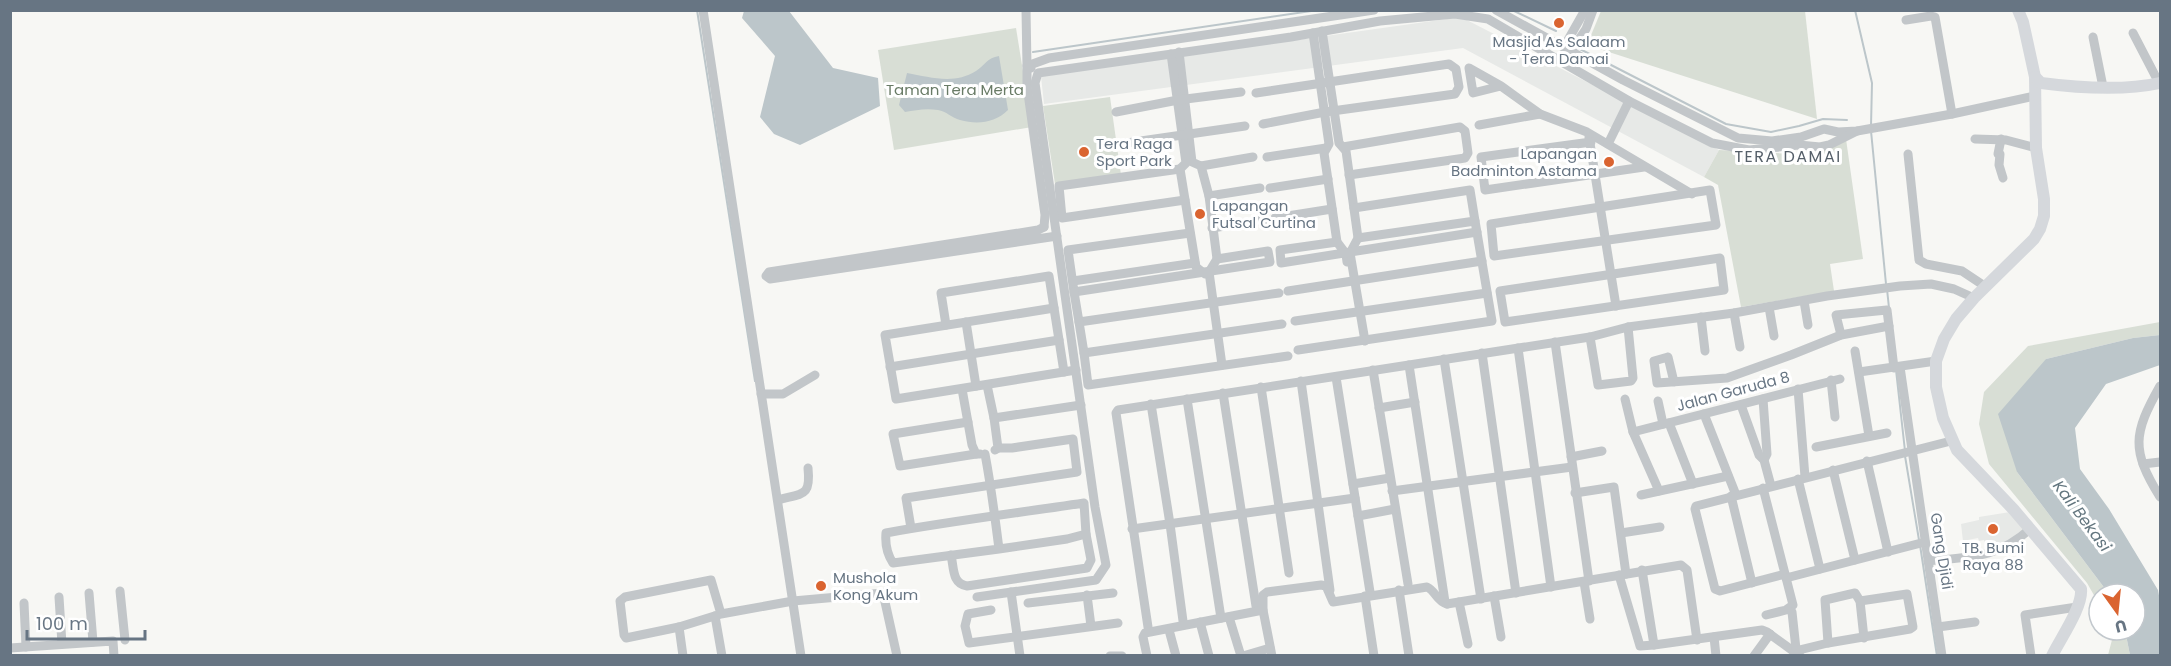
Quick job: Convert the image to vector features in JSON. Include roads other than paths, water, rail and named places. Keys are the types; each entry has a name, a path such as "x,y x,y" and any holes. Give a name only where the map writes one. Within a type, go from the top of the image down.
{"street":[{"path":"703,10 801,656"},
{"path":"1026,10 1027,81 1045,215 1044,226"},
{"path":"1027,66 1049,58 1374,10"},
{"path":"1496,10 1738,138 1772,141 1824,129 1838,132 1857,131 2035,96"},
{"path":"1568,49 1585,10"},
{"path":"1568,49 1586,29 1593,10"},
{"path":"2018,10 2023,22 2035,77 2036,148 2044,199 2044,216 2034,239 1956,319 1944,339 1936,361 1936,387 1951,441 1962,458 1991,483 2079,586 2081,595 2077,607 2052,656"},
{"path":"1027,66 1038,73 1415,17 1455,14 1488,19 1629,101 1712,143 1749,150 1799,146 1820,147 1857,131"},
{"path":"1906,20 1931,16 1936,19 1952,114"},
{"path":"1317,32 1329,111 1328,146 1324,153 1332,209 1337,242 1348,253 1363,341"},
{"path":"2035,77 2041,83 2103,87 2148,86 2160,83 2133,33"},
{"path":"2093,37 2103,87"},
{"path":"1175,53 1190,165 1185,200 1196,267 1207,273"},
{"path":"1256,93 1449,64 1456,69 1459,87 1455,94 1329,111 1263,124"},
{"path":"976,597 1096,580 1106,565 1095,507 1035,83 1038,73"},
{"path":"1501,86 1540,114 1587,132 1692,194"},
{"path":"1116,112 1241,92"},
{"path":"1608,144 1629,101"},
{"path":"1329,111 1341,145 1346,152 1354,208 1358,238 1348,253"},
{"path":"1479,125 1540,114"},
{"path":"1120,144 1245,126"},
{"path":"1267,157 1460,127 1465,131 1468,153 1465,158 1349,175"},
{"path":"1587,132 1591,142 1604,240 1616,306"},
{"path":"1975,139 2001,139 2036,148"},
{"path":"2001,139 1998,154 2000,154 1999,165 2003,178"},
{"path":"1591,142 1481,158 1485,190 1644,166"},
{"path":"1908,154 1919,260 1926,264 1962,271 1986,287"},
{"path":"1185,200 1062,218 1059,186 1253,157"},
{"path":"1190,165 1209,196 1217,259"},
{"path":"1209,196 1328,179"},
{"path":"1298,350 1492,321 1470,190 1354,208"},
{"path":"1710,190 1716,225 1494,256 1491,224 1692,194 1710,190"},
{"path":"1275,218 1332,209"},
{"path":"1212,228 1264,220"},
{"path":"1358,238 1475,221"},
{"path":"1044,226 1038,230 769,272 766,276 770,279 1057,237"},
{"path":"1044,226 1052,230 1057,237"},
{"path":"1337,242 1280,250 1281,263 1477,232"},
{"path":"1190,233 1068,249 1088,385 1288,356"},
{"path":"1074,292 1207,273 1270,261 1268,250 1217,259 1207,273 1220,365"},
{"path":"1720,258 1724,290 1505,322 1500,291 1610,274 1720,258"},
{"path":"1079,322 1482,261"},
{"path":"1073,281 1195,263"},
{"path":"946,325 941,293 1049,276 1064,372"},
{"path":"1148,627 1132,529 1116,413 1118,410 1590,337 1628,327 1668,326 1701,317 1876,288 1931,284 1954,289 1974,298"},
{"path":"1295,321 1487,293"},
{"path":"1804,301 1808,325"},
{"path":"1769,307 1774,336"},
{"path":"1054,308 885,335 896,399 1076,370"},
{"name":"Gang Djidi","path":"1871,311 1887,310 1942,656"},
{"path":"1841,335 1836,315 1871,311 1873,328"},
{"path":"1734,313 1740,347"},
{"path":"1701,317 1705,351"},
{"path":"966,322 976,386"},
{"path":"1084,353 1282,324"},
{"path":"1674,382 1727,378 1841,335 1889,326"},
{"path":"1590,337 1598,384 1631,381 1633,378 1628,327"},
{"path":"890,367 1059,340"},
{"path":"1555,342 1572,462 1590,619"},
{"path":"1518,348 1551,587"},
{"path":"1855,351 1869,436"},
{"path":"1482,353 1516,593"},
{"path":"1444,359 1481,599"},
{"path":"1859,372 1936,361"},
{"path":"1409,365 1443,599 1447,604"},
{"path":"1373,370 1408,584"},
{"path":"761,394 783,394 815,375"},
{"path":"1336,377 1358,516 1374,656"},
{"name":"Jalan Garuda 8","path":"1634,432 1835,380 1835,417"},
{"path":"1302,381 1331,596"},
{"path":"987,385 998,448"},
{"path":"2160,386 2140,424 2139,451 2160,497"},
{"path":"1261,387 1289,573"},
{"path":"962,388 972,445 981,454 991,484 999,549"},
{"path":"1798,389 1802,478 1820,569"},
{"path":"1187,399 1225,617 1242,656 1271,652 1259,608 1223,393"},
{"path":"1625,399 1634,432 1659,491"},
{"path":"1763,399 1767,487 1793,606 1766,615"},
{"path":"1658,401 1693,484"},
{"path":"1379,408 1414,402"},
{"path":"1151,404 1183,621"},
{"path":"994,418 1081,405"},
{"path":"1741,405 1759,455 1764,460"},
{"path":"1704,414 1728,476 1752,583"},
{"path":"911,528 906,498 1077,472 1073,439 998,448 989,455 981,454 900,466 893,434 968,422"},
{"path":"1816,447 1887,433"},
{"path":"1925,543 1720,591 1713,586 1696,507 1700,503 1951,441"},
{"path":"1392,491 1535,471 1572,462 1602,451"},
{"path":"1867,461 1888,552"},
{"path":"2143,464 2160,462"},
{"path":"778,500 808,489 810,484 808,468"},
{"path":"1833,470 1855,560"},
{"path":"1641,495 1728,476"},
{"path":"1353,484 1390,478"},
{"path":"1575,493 1614,487 1621,533 1622,575 1641,651 1654,645 1762,630 1797,652 1828,643 1910,629 1913,626 1907,594 1860,601"},
{"path":"1132,529 1355,498"},
{"path":"951,555 956,580 960,585 967,586 1087,568 1091,560 1084,503 886,533 888,556 893,563 951,555 999,549 1067,539 1086,534"},
{"path":"1358,516 1395,509"},
{"path":"1621,533 1660,527"},
{"path":"1928,561 1962,559 1988,554 2010,544 2030,529"},
{"path":"1259,608 1263,595 1267,592 1321,585 1326,586 1333,602 1368,594 1427,587 1437,600 1447,604 1681,565 1686,568 1697,640"},
{"path":"1642,570 1654,645"},
{"path":"722,656 718,615 711,580 621,599 625,637 679,627 718,615 793,601 883,593 897,656"},
{"path":"1399,590 1409,656"},
{"path":"120,591 125,640"},
{"path":"1011,592 1020,656"},
{"path":"89,593 93,642"},
{"path":"1028,603 1113,593"},
{"path":"1828,643 1825,600 1855,593 1860,601 1864,638"},
{"path":"1088,595 1091,626"},
{"path":"1494,596 1500,637"},
{"path":"59,597 63,644"},
{"path":"1459,602 1467,644"},
{"path":"24,603 26,647"},
{"path":"2031,656 2025,615 2077,607"},
{"path":"1147,656 1143,637 1145,633 1189,626 1259,608"},
{"path":"991,610 968,614 965,626 969,643 1118,623"},
{"path":"1792,612 1797,652"},
{"path":"1200,622 1209,656"},
{"path":"1938,627 1975,622"},
{"path":"679,627 683,656"},
{"path":"1169,630 1176,656"},
{"path":"1754,656 1770,634"},
{"path":"1714,637 1716,656"},
{"path":"10,648 136,638"},
{"path":"113,641 114,656"},
{"path":"1670,644 1672,656"},
{"path":"1110,656 1122,656"}],"water":[{"path":"744,11 789,11 833,68 878,78 880,106 800,145 774,134 760,117 775,56 742,18"},
{"path":"999,56 1008,110 997,118 986,122 966,122 938,110 905,112 899,105 907,73 942,79 959,78 976,71 989,60"},
{"name":"Kali Bekasi","path":"2160,335 2160,365 2106,384 2075,428 2080,469 2109,509 2158,590 2160,655 2130,655 2127,642 2147,642 2147,582 2100,582 2017,472 1998,414 2046,359 2133,338"}],"waterway":[{"path":"697,10 755,381"},
{"path":"1033,52 1318,10"},
{"path":"1512,10 1556,31"},
{"path":"1855,10 1872,83 1871,126"},
{"path":"1576,47 1726,124 1771,132 1823,119 1847,120"},
{"path":"1871,131 1886,284"},
{"path":"1887,289 1889,308"},
{"path":"1896,370 1905,451"},
{"path":"1905,456 1919,540"},
{"path":"1920,545 1937,656"}],"place":[{"name":"Masjid As Salaam - Tera Damai","path":"1559,23"},
{"name":"Tera Raga Sport Park","path":"1084,152"},
{"name":"Lapangan Badminton Astama","path":"1609,162"},
{"name":"Lapangan Futsal Curtina","path":"1200,214"},
{"name":"TB. Bumi Raya 88","path":"1993,529"},
{"name":"Mushola Kong Akum","path":"821,586"}],"district":[{"name":"TERA DAMAI","path":"1788,156"}],"park label":[{"name":"Taman Tera Merta","path":"955,89"}]}
